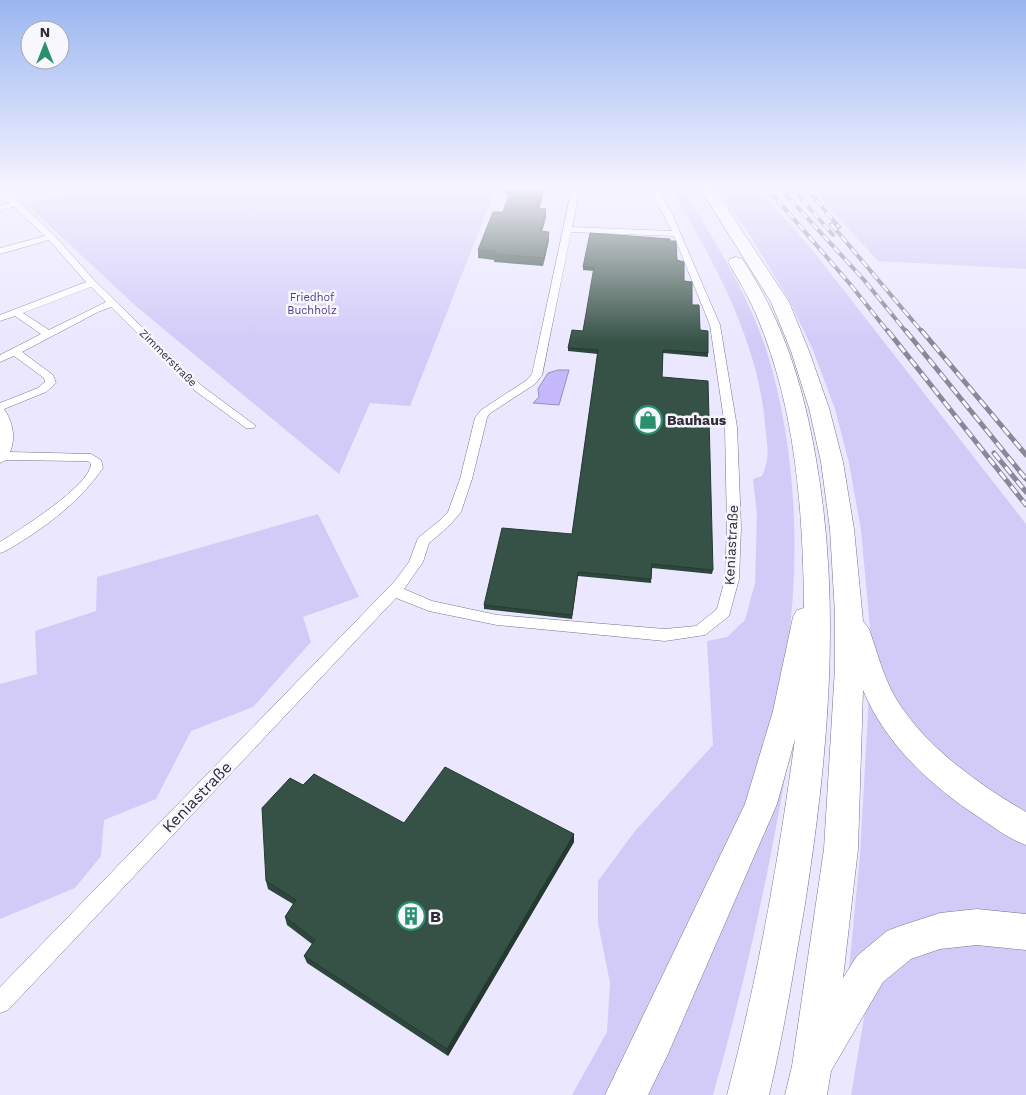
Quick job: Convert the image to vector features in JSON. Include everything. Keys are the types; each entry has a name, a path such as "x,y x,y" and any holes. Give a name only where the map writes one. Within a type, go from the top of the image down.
{"highway":[{"path":"723,239 760,303 779,352 795,407 806,460 818,566 817,666 799,839 759,1054 748,1095"},
{"path":"740,239 780,302 800,351 819,408 832,462 842,529 849,614 849,668 841,849 809,1080"},
{"path":"626,1095 654,1040 761,804 788,712 818,566"},
{"path":"849,614 884,703 903,732 947,776 1026,830"},
{"path":"809,1080 870,969 900,944 940,931 977,927 1026,932"}],"street":[{"path":"0,251 43,239"},
{"name":"Zimmerstraße","path":"52,239 92,283 198,388 250,426"},
{"name":"Keniastraße","path":"0,1002 407,577 421,556 422,541 445,523 453,512 462,490 481,418 485,412 531,382 536,375 565,239"},
{"name":"Keniastraße","path":"394,591 430,606 497,620 665,634 700,631 724,612 732,579 734,527 731,427 715,325 679,239"},
{"path":"0,318 92,283"},
{"path":"0,359 95,310 113,303"},
{"path":"16,312 48,334"},
{"path":"0,407 42,390 51,383 50,377 15,351"},
{"path":"0,412 7,437 1,457 91,458 98,468 74,495 23,534 0,548"}],"green space":[{"name":"Friedhof Buchholz","path":"64,239 476,239 410,406 370,403 339,474 137,307"},
{"path":"699,239 713,239 740,288 767,352 779,400 788,449 793,498 793,599 788,649 779,698 759,782 736,839 705,898 609,1095 572,1095 607,1032 610,983 598,923 598,881 635,831 713,745 707,641 727,637 745,620 755,583 757,515 753,479 762,476 767,463 768,451 761,392 743,331 717,272"},
{"path":"752,239 803,239 1026,524 1026,819 953,772 892,701 871,639 861,530 849,463 835,409 813,350 790,302"},
{"path":"858,239 1026,239 1026,269 878,261"},
{"path":"318,514 359,597 303,617 311,642 253,707 191,731 156,799 104,820 101,856 75,888 0,919 0,684 37,674 35,631 96,611 97,577"},
{"path":"869,694 1026,840 1026,921 849,969 860,856"},
{"path":"789,754 756,926 736,1011 713,1095 648,1095 669,1052"},
{"path":"944,940 1026,942 1026,1095 851,1095 866,1006 877,979"}],"shaded area":[{"path":"558,370 569,370 559,405 533,403 539,397 538,389 548,373"}],"building":[{"path":"482,239 548,239 544,258 494,254 495,251 478,250"},
{"name":"Bauhaus","path":"589,239 670,239 670,241 676,241 677,260 684,262 684,281 692,282 692,305 699,305 700,330 708,331 708,353 663,350 662,377 708,381 713,570 652,564 651,579 578,572 572,615 484,605 502,528 572,534 598,350 568,348 572,330 583,331 594,267 583,267"},
{"name":"B","path":"445,767 574,834 447,1049 304,956 315,940 285,917 296,900 266,881 262,808 290,778 303,785 314,774 404,823"}],"railway":[{"path":"811,239 889,333"},
{"path":"827,239 864,280 907,333"},
{"path":"844,239 923,333"},
{"path":"888,331 1026,505"},
{"path":"906,331 1026,479"},
{"path":"922,331 1026,455"},
{"path":"994,453 1026,492"}],"place":[{"name":"Bauhaus","path":"648,420"},
{"name":"B","path":"411,916"}]}
